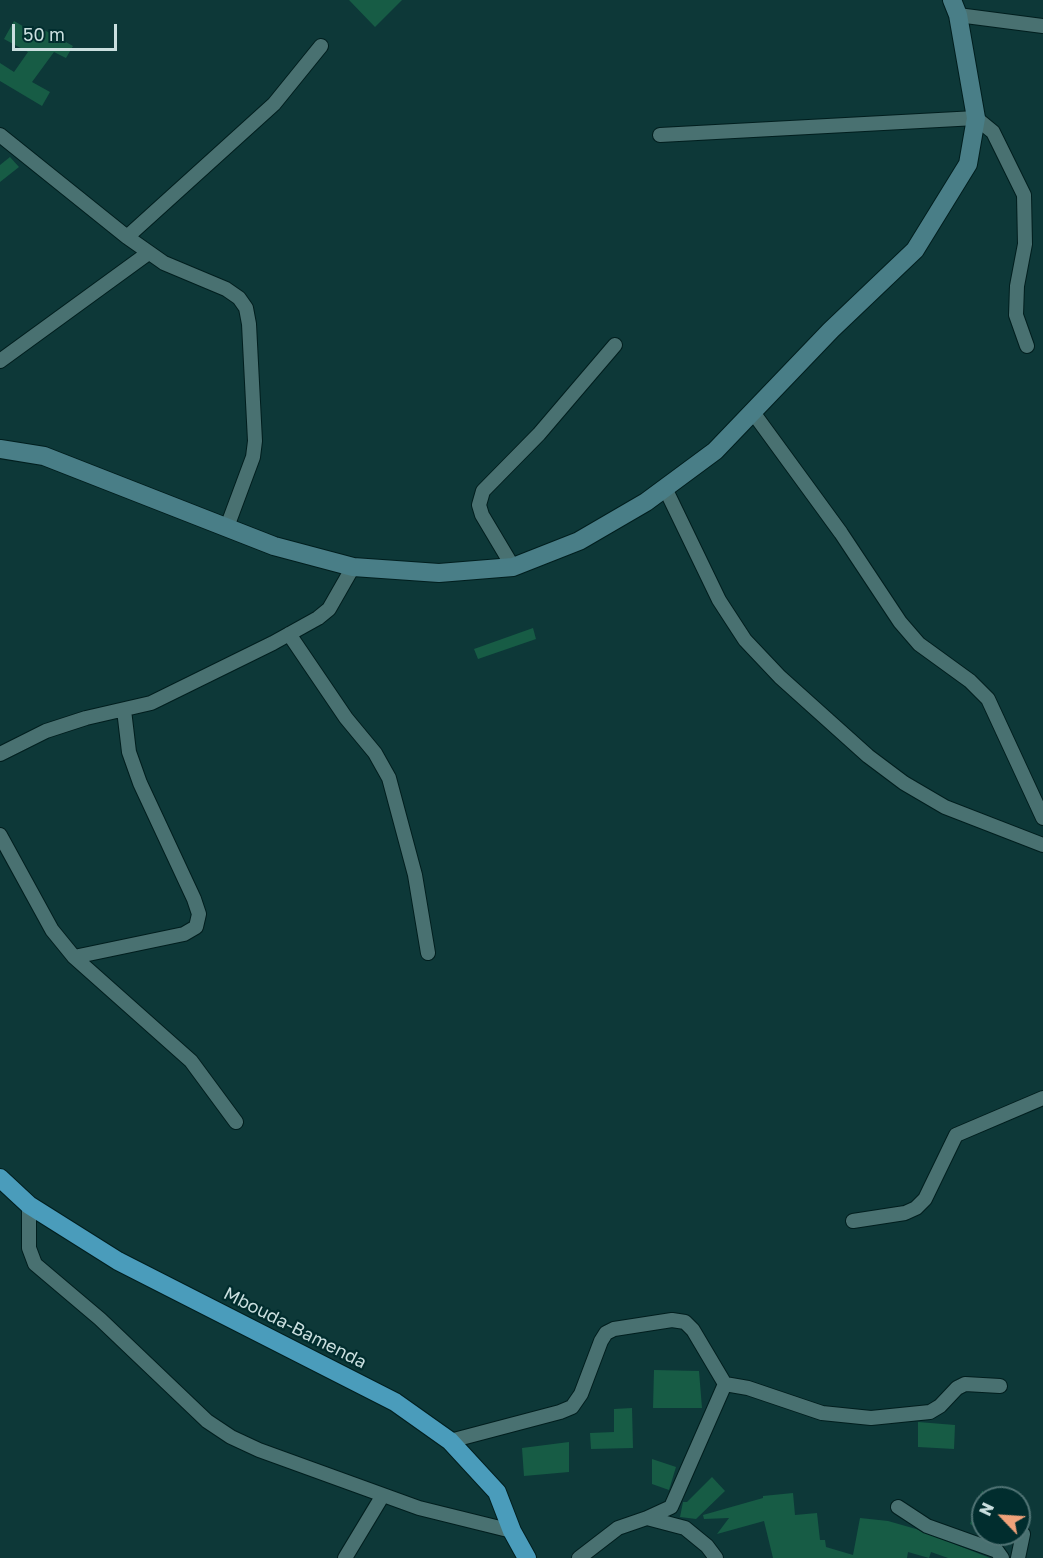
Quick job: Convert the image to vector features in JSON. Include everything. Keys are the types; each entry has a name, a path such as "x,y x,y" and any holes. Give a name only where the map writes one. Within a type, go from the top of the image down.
{"highway":[{"name":"Mbouda-Bamenda","path":"0,1178 30,1205 118,1261 395,1402 450,1441 497,1492 512,1531 527,1558"}],"street":[{"path":"0,449 44,456 274,546 353,567 439,573 513,567 579,541 646,502 715,451 831,330 915,250 968,164 976,118 955,7 1043,26"},
{"path":"127,237 274,104 321,46"},
{"path":"660,135 976,118 993,132 1024,195 1025,244 1017,286 1016,315 1027,346"},
{"path":"0,135 147,254 226,289 239,298 246,308 249,324 255,441 253,457 227,527"},
{"path":"0,361 147,254"},
{"path":"513,567 482,515 479,505 483,491 539,434 615,345"},
{"path":"752,411 841,533 906,629 919,644 970,681 988,699 1001,722 1043,818"},
{"path":"665,488 719,600 745,640 780,677 868,756 904,783 945,807 1043,845"},
{"path":"0,754 46,731 124,710 174,693 289,634 329,609 353,567"},
{"path":"289,634 346,718 375,753 388,778 415,875 428,953"},
{"path":"74,957 184,934 196,927 199,914 140,783 129,752 124,710"},
{"path":"0,835 52,930 74,957 191,1061 236,1122"},
{"path":"853,1221 905,1213 916,1208 925,1199 956,1135 1043,1098"},
{"path":"30,1205 29,1248 35,1264 116,1333 207,1421 231,1437 259,1450 419,1508 512,1531"},
{"path":"450,1441 572,1407 581,1394 606,1333 614,1329 672,1320 685,1322 693,1330 724,1384 717,1407 703,1432 671,1507 618,1528 579,1558"},
{"path":"724,1384 748,1388 822,1413 871,1418 930,1412 940,1406 957,1388 965,1384 1000,1386"},
{"path":"345,1558 383,1495"},
{"path":"898,1507 927,1526 998,1551 1002,1558"},
{"path":"647,1518 685,1528 716,1558"}],"building":[{"path":"349,0 402,0 375,27"},
{"path":"14,21 33,32 37,26 73,46 66,58 54,52 32,82 50,92 42,106 0,81 0,63 14,72 28,52 4,39"},
{"path":"10,157 19,167 0,182 0,165"},
{"path":"533,628 536,639 478,659 474,649"},
{"path":"654,1370 699,1371 702,1408 653,1408"},
{"path":"632,1408 633,1448 591,1449 590,1433 614,1432 614,1409"},
{"path":"918,1422 955,1425 954,1449 918,1447"},
{"path":"569,1442 569,1472 524,1476 522,1448"},
{"path":"652,1459 676,1467 669,1490 652,1484"},
{"path":"712,1477 725,1491 696,1519 680,1517 683,1502 687,1502"},
{"path":"793,1493 795,1515 817,1513 820,1540 825,1540 826,1547 853,1555 860,1518 888,1521 916,1529 990,1558 948,1558 931,1552 929,1558 908,1552 907,1558 773,1558 764,1521 717,1534 729,1518 704,1519 703,1515 763,1498 763,1496"}]}
